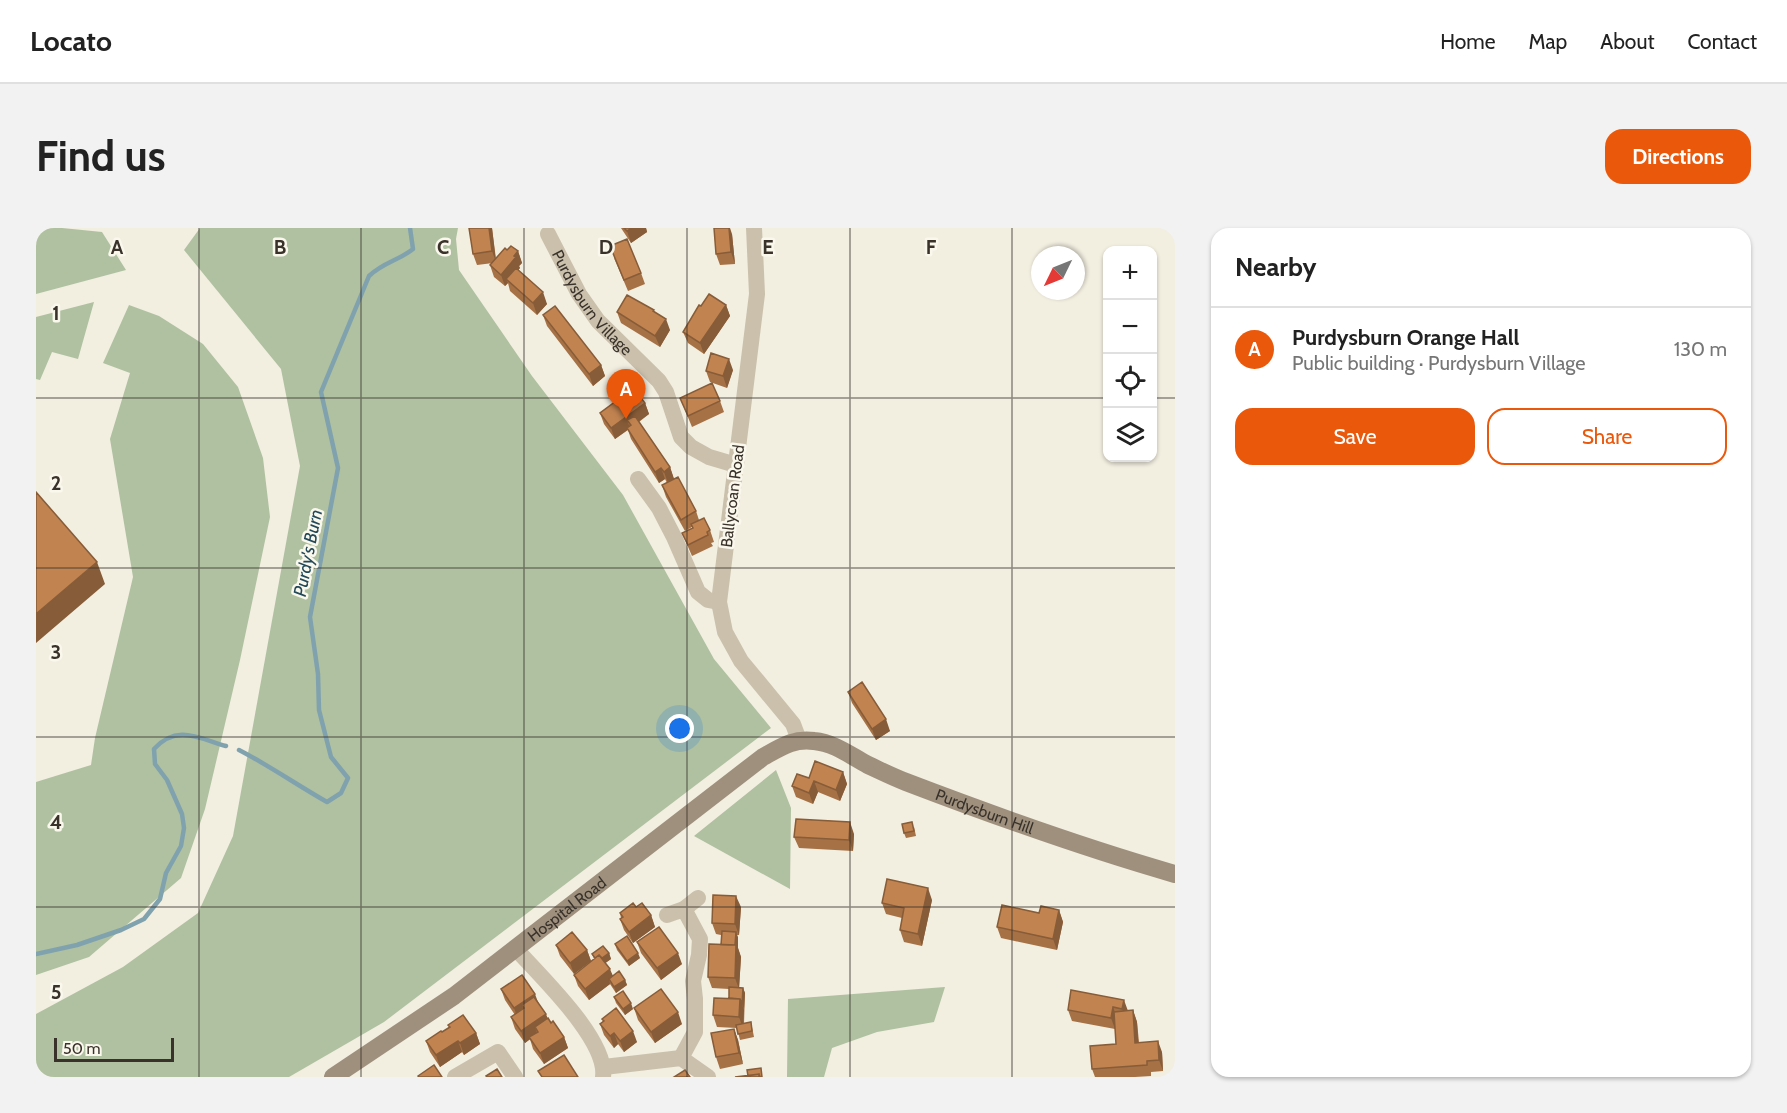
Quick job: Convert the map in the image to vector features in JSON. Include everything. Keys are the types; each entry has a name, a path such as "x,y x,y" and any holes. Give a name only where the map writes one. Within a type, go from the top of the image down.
{"main road":[{"name":"Purdysburn Hill","path":"798,740 834,745 903,780 1025,827 1175,874"},
{"name":"Hospital Road","path":"333,1077 454,996 764,757 785,744 798,740"}],"street":[{"name":"Ballycoan Road","path":"754,228 758,294 719,602 725,632 741,662 793,724 798,740"},
{"name":"Purdysburn Village","path":"548,234 579,294 598,321 659,381 669,399 681,436 691,447 709,457 735,465"},
{"path":"638,478 659,508 698,592 708,600 719,602"},
{"path":"667,915 684,909 698,898"},
{"path":"681,1058 695,1032 693,981 700,939 684,909"},
{"path":"516,949 575,1015 599,1053 603,1072 681,1058 708,1077"},
{"path":"455,1077 498,1052 515,1077"}],"green space":[{"path":"36,228 102,232 126,270 36,294"},
{"path":"200,228 458,228 456,239 459,270 532,376 623,495 714,659 771,728 384,1022 289,1077 36,1077 36,1014 123,967 198,913 233,836 300,466 281,369 184,250"},
{"path":"94,302 78,359 52,352 40,380 36,379 36,317"},
{"path":"129,305 159,316 203,344 238,387 263,458 270,517 205,809 181,878 89,957 36,975 36,782 91,765 95,738 133,577 110,439 130,373 103,363"},
{"path":"776,770 791,808 790,889 694,836"},
{"path":"945,987 934,1022 877,1032 832,1048 824,1077 787,1077 788,999"}],"building":[{"path":"469,228 489,228 492,251 473,254"},
{"path":"714,228 729,228 731,252 716,254"},
{"path":"627,239 641,273 624,280 610,246"},
{"path":"511,246 518,251 514,256 516,257 501,275 490,265 505,248 507,250"},
{"path":"516,268 543,292 533,303 506,279"},
{"path":"709,294 726,305 700,343 683,332 699,305 701,306"},
{"path":"627,295 666,319 655,336 617,312"},
{"path":"555,306 601,365 589,374 543,315"},
{"path":"711,353 729,359 723,376 706,371"},
{"path":"629,382 645,403 611,428 600,413 620,398 616,392"},
{"path":"712,383 720,401 688,416 680,398"},
{"path":"635,416 670,467 664,472 661,468 655,472 627,428 631,425 627,420"},
{"path":"678,477 696,511 681,520 662,485"},
{"path":"36,492 97,562 36,614"},
{"path":"704,518 710,530 707,532 708,535 688,545 682,533 693,528 691,524"},
{"path":"862,682 886,719 872,729 848,692"},
{"path":"815,761 843,772 836,790 814,781 809,793 792,786 797,774 809,778"},
{"path":"796,819 850,822 849,840 794,837"},
{"path":"912,822 914,831 904,833 902,824"},
{"path":"887,879 928,888 918,934 900,930 904,908 882,903"},
{"path":"713,895 736,896 735,924 712,923"},
{"path":"633,903 636,907 642,903 651,915 629,932 620,919 623,917 620,913"},
{"path":"1002,905 1039,913 1041,906 1059,910 1053,939 997,927"},
{"path":"659,927 678,953 657,968 637,942"},
{"path":"722,931 736,932 735,945 721,945"},
{"path":"572,932 587,950 570,963 556,945"},
{"path":"627,936 638,953 627,961 615,944"},
{"path":"709,944 736,945 735,978 708,977"},
{"path":"603,946 609,953 602,958 599,955 595,958 592,954"},
{"path":"599,955 610,969 585,989 574,975"},
{"path":"619,971 625,980 614,987 609,979"},
{"path":"522,975 535,994 514,1008 501,989"},
{"path":"729,987 743,988 742,1004 740,999 729,998"},
{"path":"661,989 678,1012 651,1032 634,1008"},
{"path":"1071,990 1124,1000 1122,1009 1113,1007 1111,1018 1068,1010"},
{"path":"623,991 631,1003 623,1009 614,997"},
{"path":"534,997 546,1014 521,1031 511,1017 524,1008 522,1005"},
{"path":"714,998 740,999 739,1017 713,1015"},
{"path":"616,1008 633,1031 620,1041 614,1033 610,1036 600,1024 604,1021 602,1019"},
{"path":"1133,1010 1135,1043 1158,1041 1159,1060 1147,1061 1147,1065 1092,1069 1090,1046 1116,1044 1114,1012"},
{"path":"463,1015 476,1033 436,1055 426,1041 450,1027 448,1025"},
{"path":"548,1018 551,1023 553,1021 564,1037 540,1053 529,1037 538,1032 535,1027"},
{"path":"751,1022 752,1031 738,1034 736,1025"},
{"path":"734,1029 739,1053 716,1057 711,1033"},
{"path":"564,1055 578,1077 542,1077 538,1071"},
{"path":"434,1065 442,1077 418,1076"},
{"path":"761,1068 762,1077 759,1074 748,1076 747,1070"},
{"path":"497,1069 502,1077 486,1076"},
{"path":"685,1070 690,1077 674,1077"},
{"path":"759,1074 759,1077 735,1077"}],"waterway":[{"name":"Purdy's Burn","path":"239,750 327,802 341,793 348,778 331,757 319,710 318,674 310,617 338,468 321,392 369,276 413,249 410,228"},
{"name":"Purdy's Burn","path":"36,954 77,945 121,930 144,919 160,899 166,873 181,846 184,828 182,814 167,780 155,764 154,749 163,741 180,735 197,737 226,746"}],"place":[{"name":"Purdysburn Orange Hall","path":"626,419"}]}
